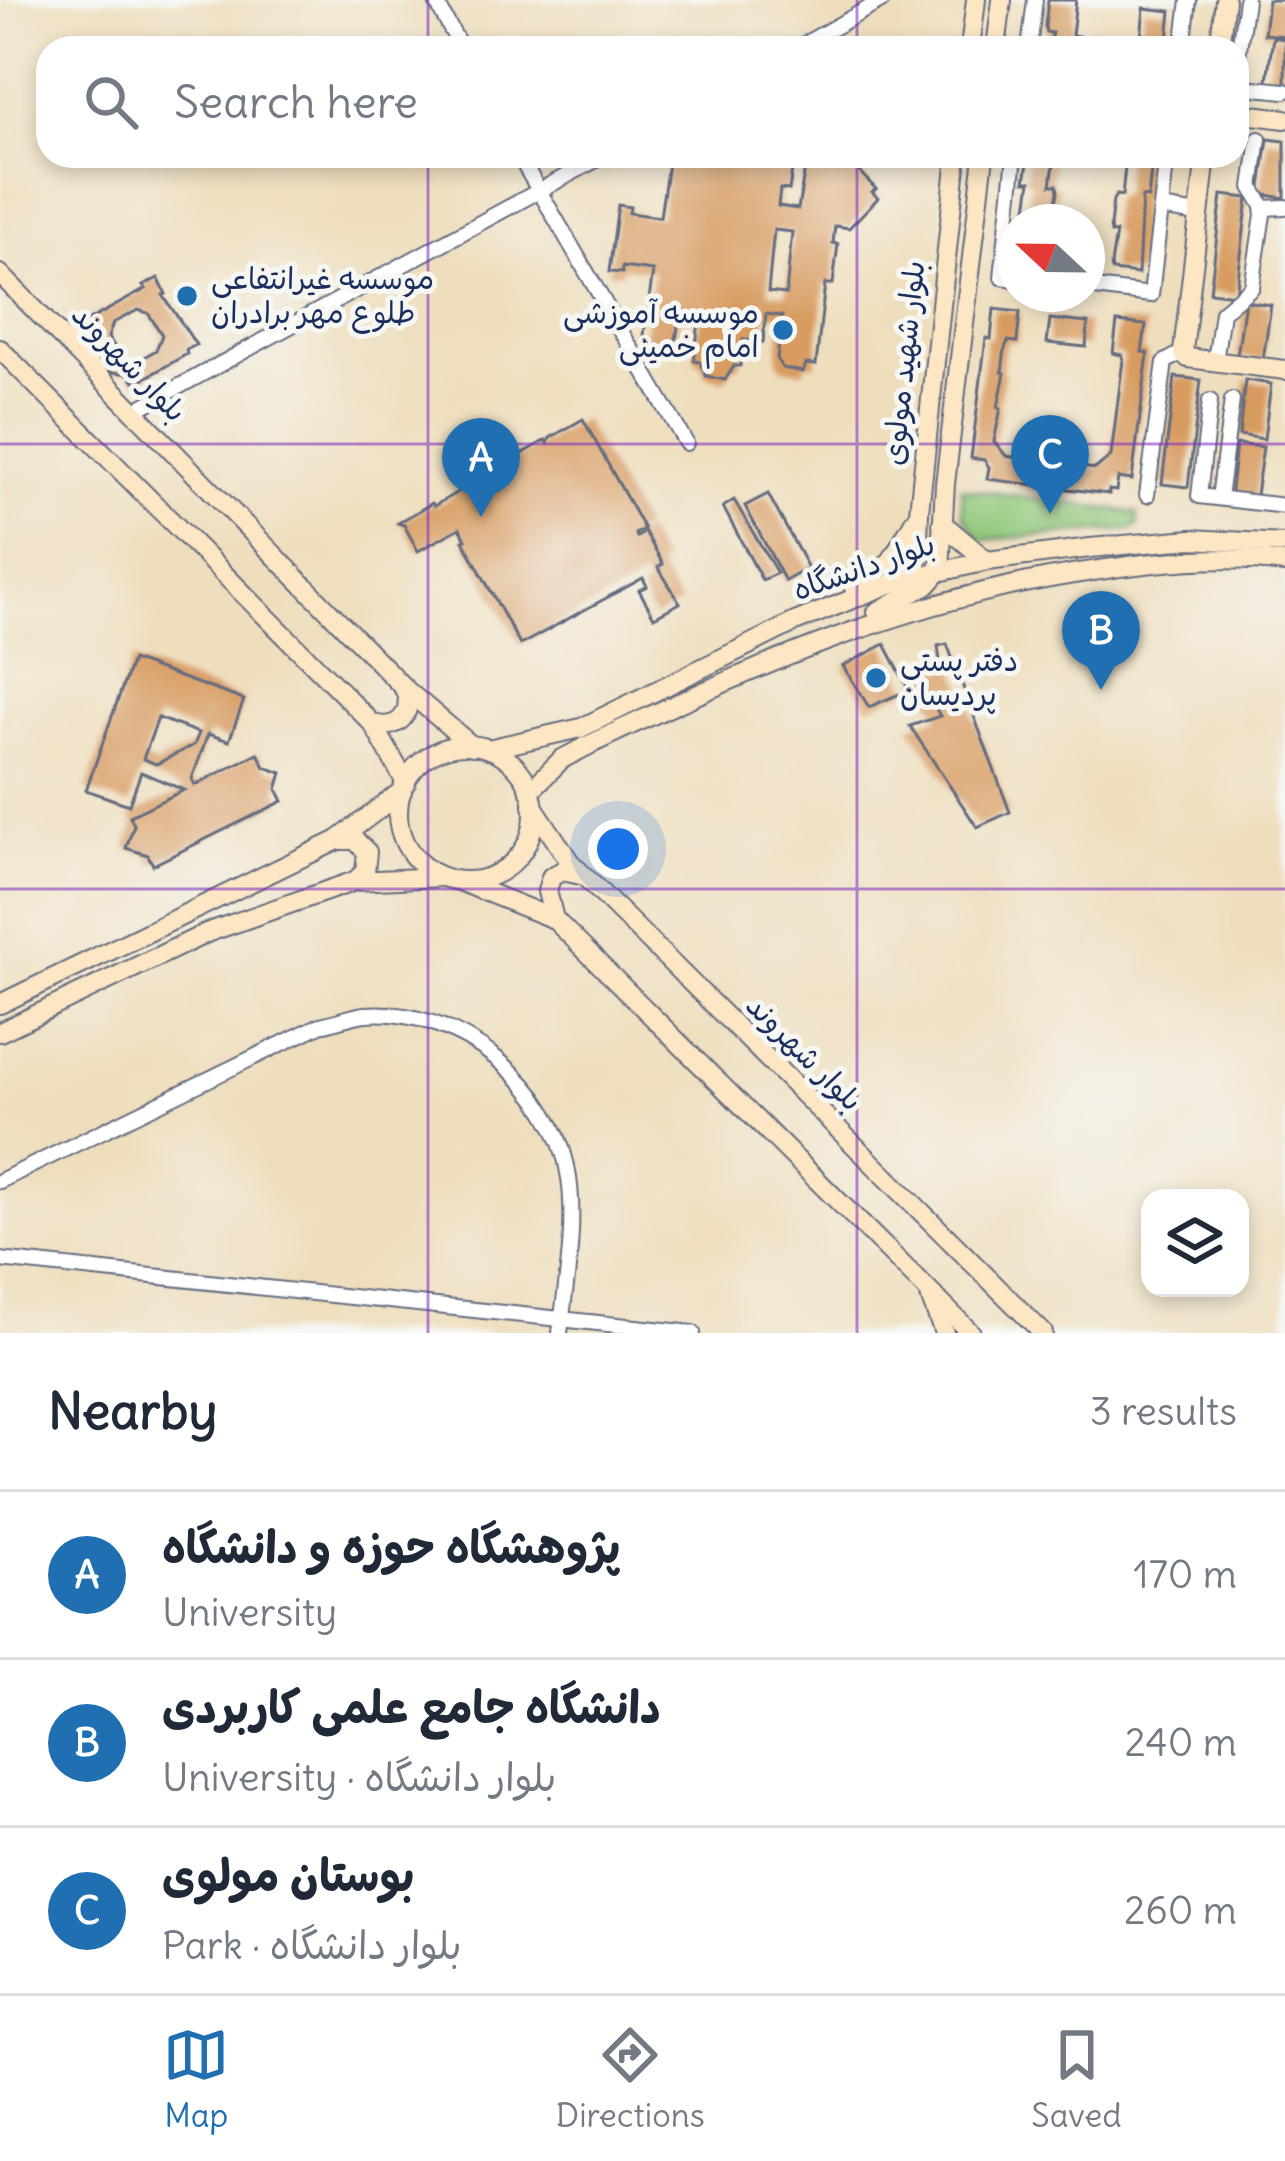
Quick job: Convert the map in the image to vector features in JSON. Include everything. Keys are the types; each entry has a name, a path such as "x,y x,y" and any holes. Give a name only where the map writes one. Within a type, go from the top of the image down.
{"main road":[{"path":"972,36 976,0"},
{"path":"998,36 1002,0"},
{"path":"1220,36 1225,0"},
{"path":"1249,114 1285,118"},
{"name":"بلوار شهید مولوی","path":"928,576 917,541 956,168"},
{"name":"بلوار شهید مولوی","path":"928,576 941,530 983,168"},
{"path":"1204,168 1183,352 1188,358 1285,369"},
{"name":"بلوار شهروند","path":"0,274 404,688 480,747"},
{"path":"0,349 373,724 404,787 399,825 414,857 451,879 554,919 971,1333"},
{"path":"795,622 892,561 919,512"},
{"path":"917,541 930,545 941,530 987,560"},
{"name":"بلوار دانشگاه","path":"480,747 581,728 795,622 987,560 1191,539 1285,544"},
{"name":"بلوار دانشگاه","path":"532,799 562,759 847,632 1007,584 1209,558 1285,563"},
{"path":"847,632 928,576 947,586 990,580 1007,584"},
{"path":"373,724 385,728 398,724 407,714 404,688"},
{"path":"0,1004 338,840 443,749 480,747 514,765 532,799 528,840 519,855 493,876 355,880 209,932 0,1032"},
{"name":"بلوار شهروند","path":"532,799 585,877 1043,1333"},
{"path":"338,840 355,840 367,852 368,866 355,880"},
{"path":"554,919 547,891 551,877 562,871 585,877"},
{"path":"929,1291 944,1333"}],"street":[{"path":"435,0 454,36"},
{"path":"818,36 883,0"},
{"path":"1030,36 1035,0"},
{"path":"1184,36 1189,0"},
{"path":"1241,36 1246,0"},
{"path":"1249,87 1285,91"},
{"path":"1215,362 1222,312 1252,287 1264,208 1252,187 1259,140"},
{"path":"525,168 686,443"},
{"path":"134,411 582,168"},
{"path":"1010,204 1014,168"},
{"path":"1105,289 1151,295 1166,168"},
{"path":"1264,208 1285,207"},
{"path":"1161,208 1198,214"},
{"path":"1148,495 1165,362 1183,352"},
{"path":"1219,498 1232,400"},
{"path":"1210,401 1199,496 1285,506"},
{"path":"0,1180 320,1025 366,1014 418,1021 494,1056 547,1112 569,1172 572,1206 560,1327"},
{"path":"0,1261 560,1327 693,1333"}],"green space":[{"path":"961,488 1137,513 1138,525 1134,529 981,540 963,515"}],"building":[{"path":"1048,0 1076,0 1072,35 1078,36 1051,36 1045,26"},
{"path":"1268,0 1285,0 1285,36 1264,34"},
{"path":"1144,8 1171,11 1168,36 1141,36"},
{"path":"1273,37 1285,39 1285,89 1266,87"},
{"path":"1268,139 1285,141 1285,198 1260,194"},
{"path":"667,168 790,168 789,190 780,189 778,206 798,209 805,168 856,168 876,189 872,192 878,198 849,228 835,226 833,243 838,244 833,284 825,284 816,365 806,364 803,372 782,368 777,359 782,316 766,314 763,342 743,340 740,366 734,366 725,380 706,376 700,362 694,361 700,314 680,312 676,340 668,347 649,344 644,335 653,271 622,267 622,273 609,272 618,205 630,207 629,213 660,217","holes":["774,230 792,232 786,294 768,292"]},
{"path":"1027,168 1053,168 1056,204 1028,204 1031,181 1025,181"},
{"path":"1125,168 1151,168 1148,198 1142,197 1138,274 1112,271 1113,200 1122,196"},
{"path":"1222,195 1248,198 1236,295 1210,292"},
{"path":"158,278 163,295 196,345 138,382 132,374 111,372 97,342 90,345 71,326 146,289 143,286","holes":["138,310 148,313 162,335 156,350 134,363 122,358 108,337 113,323"]},
{"path":"1245,301 1271,305 1263,360 1237,356"},
{"path":"994,309 1020,312 1017,342 1008,341 1005,348 994,441 1006,456 1095,469 1111,456 1123,360 1113,353 1117,322 1146,325 1142,352 1148,353 1132,480 1118,478 1116,491 1109,490 1109,494 987,479 989,467 984,460 971,458 986,338 991,339"},
{"path":"1050,319 1088,323 1086,347 1047,343"},
{"path":"1175,377 1201,380 1188,487 1162,484"},
{"path":"1245,380 1271,384 1264,439 1239,435"},
{"path":"583,419 644,529 635,534 645,532 663,564 658,567 680,603 654,617 639,590 647,586 643,578 520,645 460,528 418,551 404,525 398,523 548,443"},
{"path":"1236,444 1263,447 1255,502 1230,499"},
{"path":"768,494 808,568 785,581 745,506"},
{"path":"734,500 777,573 762,580 723,507"},
{"name":"دفتر پستی پردیسان","path":"885,644 909,690 869,707 843,666"},
{"path":"947,644 1010,812 977,827 910,726 940,716 918,678 941,669 938,646"},
{"path":"132,660 244,700 229,741 208,734 192,779 195,785 258,753 265,767 282,773 277,789 283,801 153,865 148,855 126,848 134,825 130,816 184,790 141,772 129,805 86,790","holes":["158,718 199,733 194,745 156,764 143,759"]}],"place":[{"name":"موسسه غیرانتفاعی طلوع مهر برادران","path":"187,296"},
{"name":"موسسه آموزشی امام خمینی","path":"783,330"},
{"name":"بوستان مولوی","path":"1050,514"},
{"name":"پژوهشگاه حوزه و دانشگاه","path":"481,517"},
{"name":"دفتر پستی پردیسان","path":"876,678"},
{"name":"دانشگاه جامع علمی کاربردی","path":"1101,690"}]}
